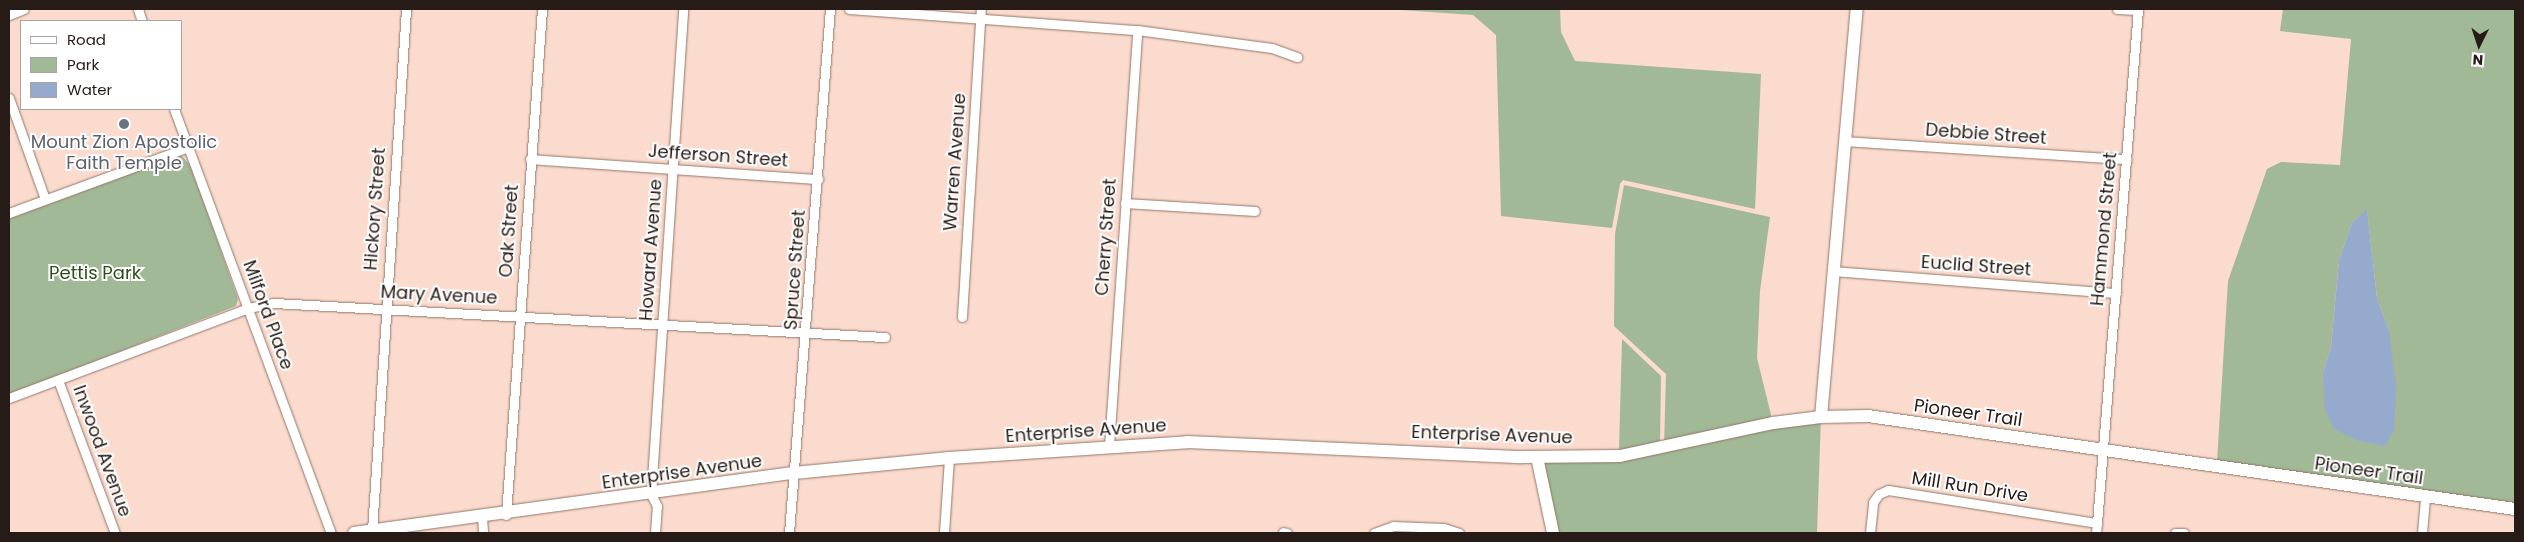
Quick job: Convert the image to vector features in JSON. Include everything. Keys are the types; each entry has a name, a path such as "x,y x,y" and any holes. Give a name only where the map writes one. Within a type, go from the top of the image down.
{"street":[{"path":"9,15 24,9"},
{"name":"Hickory Street","path":"372,531 384,308 406,9"},
{"name":"Oak Street","path":"506,515 542,9"},
{"name":"Howard Avenue","path":"655,533 657,506 651,494 683,9"},
{"name":"Spruce Street","path":"789,533 807,331 830,9"},
{"path":"849,9 1137,30 1272,48 1297,57"},
{"name":"Warren Avenue","path":"962,317 981,9"},
{"path":"1821,417 1856,9"},
{"path":"2116,9 2138,10"},
{"name":"Hammond Street","path":"2103,451 2138,10"},
{"name":"Cherry Street","path":"1109,446 1137,30"},
{"path":"9,98 45,199"},
{"name":"Milford Place","path":"174,110 331,533"},
{"name":"Debbie Street","path":"1844,141 2126,159"},
{"path":"9,213 188,147"},
{"name":"Jefferson Street","path":"530,159 818,179"},
{"path":"1125,203 1255,211"},
{"name":"Euclid Street","path":"1834,271 2116,293"},
{"name":"Mary Avenue","path":"9,398 248,308 274,303 662,325 807,331 885,337"},
{"name":"Inwood Avenue","path":"58,380 115,533"},
{"name":"Pioneer Trail","path":"1821,417 1868,416 2515,509"},
{"name":"Enterprise Avenue","path":"354,533 506,515 794,473 950,458 1187,442 1537,457 1620,456 1754,427 1821,417"},
{"path":"2096,533 2103,451"},
{"path":"1537,457 1553,533"},
{"path":"944,533 950,458"},
{"name":"Mill Run Drive","path":"1870,533 1873,502 1879,494 1888,490 2097,523"},
{"path":"2422,533 2425,497"},
{"path":"482,517 483,533"},
{"path":"1374,533 1393,526 1444,528 1459,533"},
{"path":"2175,533 2184,533"}],"green space":[{"path":"1387,9 1560,9 1561,32 1575,61 1761,74 1755,209 1623,180 1620,184 1612,228 1501,216 1496,35 1473,15"},
{"path":"2283,9 2515,9 2515,503 2217,462 2228,281 2267,169 2281,162 2340,165 2351,39 2280,31","holes":["2367,210 2377,298 2389,331 2323,373 2331,347 2339,260 2352,223"]},
{"name":"Pettis Park","path":"181,155 191,166 238,299 236,306 9,395 9,219"},
{"path":"1624,185 1770,217 1760,291 1757,358 1773,423 1821,417 1817,533 1552,533 1537,457 1664,447 1666,374 1614,326 1615,234"},
{"path":"1622,339 1661,376 1660,443 1619,450"}],"water":[{"path":"2367,209 2377,298 2389,331 2396,386 2394,431 2385,446 2359,441 2334,429 2325,410 2323,373 2331,347 2339,260 2352,223"}],"place":[{"name":"Mount Zion Apostolic Faith Temple","path":"124,124"}]}
